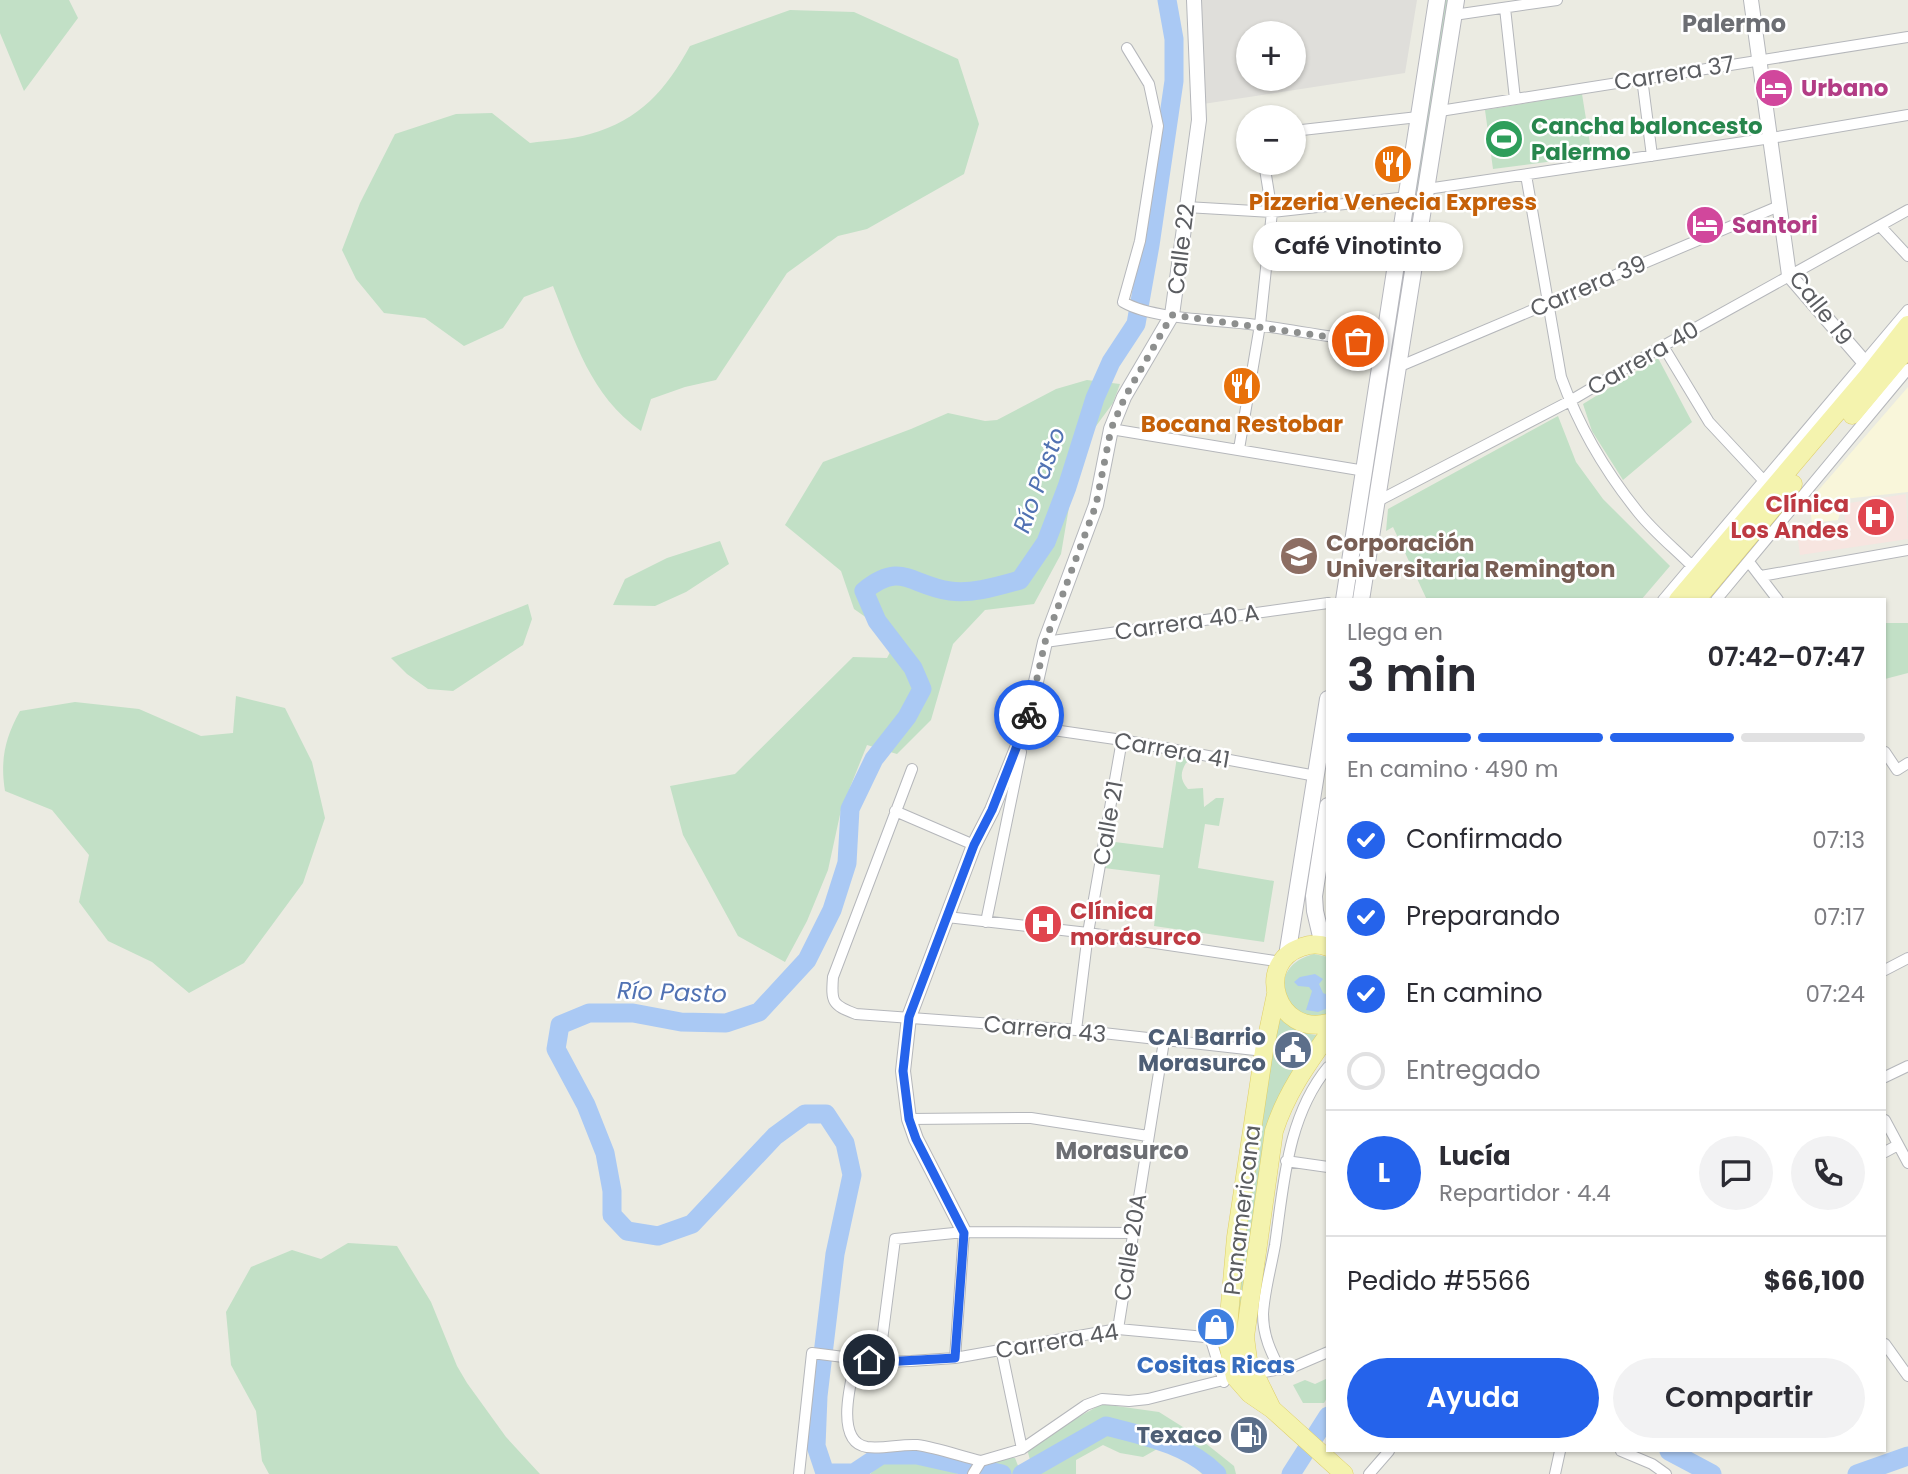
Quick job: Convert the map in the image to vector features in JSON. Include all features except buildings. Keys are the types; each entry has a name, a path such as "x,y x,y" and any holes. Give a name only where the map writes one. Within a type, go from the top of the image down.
{"main road":[{"path":"1343,598 1437,0"},
{"path":"1361,598 1455,7"},
{"path":"1401,239 1403,244 1410,247 1419,240"},
{"path":"1680,598 1801,457 1908,325"},
{"path":"1698,598 1901,367 1908,348"},
{"path":"1284,959 1326,712"},
{"path":"1284,959 1298,948 1310,945 1326,946 1315,911 1314,896 1326,819"},
{"name":"Panamericana","path":"1284,959 1275,983 1276,994 1264,1051 1218,1338 1229,1380 1272,1409 1339,1469"},
{"path":"1276,994 1288,1014 1298,1021 1309,1024 1326,1023"},
{"name":"Panamericana","path":"1272,1409 1248,1360 1245,1337 1267,1243 1274,1131 1282,1106 1296,1080 1326,1038"}],"street":[{"name":"Calle 22","path":"964,1233 916,1139 909,1119 903,1071 909,1017 974,845 992,810 1026,726 1045,642 1096,505 1111,429 1166,314 1199,120 1194,0"},
{"path":"1455,7 1505,8 1557,0"},
{"name":"Calle 19","path":"1751,0 1789,275 1865,363"},
{"path":"1505,8 1515,99"},
{"name":"Carrera 37","path":"1440,111 1908,37"},
{"path":"1127,48 1149,84 1158,126 1140,241 1123,302 1136,310 1382,345"},
{"path":"1642,78 1652,156"},
{"path":"1427,189 1908,115"},
{"path":"1306,130 1418,117"},
{"path":"1239,449 1260,326 1272,212 1266,175"},
{"path":"1526,175 1561,377 1570,401 1589,442 1615,481 1640,514 1692,566"},
{"path":"1186,201 1272,212 1408,197"},
{"name":"Carrera 39","path":"1398,367 1779,206"},
{"name":"Carrera 40","path":"1376,502 1570,401 1663,346 1908,210"},
{"path":"1881,226 1908,256"},
{"path":"1665,598 1908,310"},
{"path":"1663,346 1709,422 1764,481"},
{"path":"1718,598 1749,562 1901,367"},
{"path":"1111,429 1365,471"},
{"path":"1761,576 1908,550"},
{"path":"1749,562 1777,598"},
{"name":"Carrera 40 A","path":"1045,642 1326,603"},
{"path":"986,922 1026,726"},
{"name":"Carrera 41","path":"1026,726 1122,740 1316,776"},
{"name":"Calle 21","path":"1076,1030 1088,933 1122,740"},
{"path":"1886,754 1897,770 1908,763"},
{"path":"912,769 895,811 974,845"},
{"name":"Carrera 43","path":"895,811 833,977 832,997 836,1004 856,1014 1076,1030 1264,1051"},
{"path":"947,917 1284,959"},
{"path":"1886,969 1908,958"},
{"name":"Calle 20A","path":"1118,1329 1164,1041"},
{"path":"1886,1077 1908,1066"},
{"path":"1280,1370 1266,1340 1263,1314 1267,1243 1286,1161 1304,1103 1326,1069"},
{"path":"909,1119 1031,1118 1148,1136"},
{"path":"1886,1123 1904,1154"},
{"path":"1886,1152 1904,1154"},
{"path":"1286,1161 1326,1167"},
{"path":"955,1358 964,1233"},
{"path":"883,1340 895,1240 964,1233 1132,1233"},
{"name":"Carrera 44","path":"799,1474 812,1353 883,1362 955,1358 1118,1329 1218,1338"},
{"path":"1886,1345 1908,1376"},
{"path":"1001,1348 1022,1449"},
{"path":"851,1357 847,1427 854,1441 866,1446 916,1445 977,1467 1022,1449 1086,1405 1102,1399 1148,1399 1293,1367 1326,1353"},
{"path":"1369,1474 1388,1452"},
{"path":"1555,1474 1560,1452"},
{"path":"1623,1452 1667,1474"}],"shaded area":[{"path":"1197,0 1417,0 1405,73 1306,88 1306,21 1236,21 1236,91 1288,91 1203,104"},
{"path":"1908,387 1908,492 1844,499 1838,520 1812,523 1809,501"},
{"name":"Clínica Los Andes","path":"1906,494 1908,539 1800,555 1797,533 1846,526 1843,504"}],"green space":[{"path":"0,0 69,0 78,18 24,91 0,33"},
{"path":"1438,0 1448,0 1413,216 1402,215"},
{"path":"790,10 854,12 958,59 979,124 964,174 867,229 838,236 787,273 716,380 651,399 641,431 609,401 586,366 553,286 524,297 503,328 464,346 425,318 384,313 356,279 342,250 360,203 395,134 456,114 492,113 530,143 590,134 623,121 650,101 671,76 690,46"},
{"path":"1582,94 1592,156 1493,169 1485,110"},
{"path":"1658,358 1692,422 1623,480 1592,431 1583,404"},
{"path":"1087,380 1120,384 1113,403 1085,441 1061,554 1034,604 985,610 953,644 931,720 897,754 867,745 841,810 828,870 807,921 785,962 738,936 683,835 670,786 735,774 853,657 887,658 897,639 854,609 841,571 785,525 823,462 948,413 985,421 997,420 1056,389"},
{"path":"1558,416 1576,462 1603,499 1670,566 1643,598 1426,598 1393,527 1386,531 1388,509"},
{"path":"720,541 729,564 686,592 655,606 613,605 625,579 667,558"},
{"path":"528,604 532,619 523,645 453,691 428,689 391,658"},
{"path":"1886,623 1908,623 1908,673 1886,679"},
{"path":"236,696 285,708 312,762 325,818 303,883 244,963 189,993 152,962 108,941 79,902 89,855 52,810 5,791 5,750 20,711 75,702 139,709 201,736 233,733"},
{"path":"1177,757 1195,758 1186,763 1182,779 1188,789 1203,788 1204,807 1216,798 1224,798 1219,826 1205,824 1198,868 1274,881 1264,942 1154,926 1160,875 1104,868 1107,841 1163,848"},
{"path":"1314,954 1326,957 1326,1016 1316,1018 1296,1011 1287,996 1284,984 1287,972 1302,959"},
{"path":"1278,1014 1296,1030 1321,1036 1275,1106 1239,1354 1235,1340 1235,1297"},
{"path":"348,1243 397,1246 431,1302 457,1366 467,1383 506,1437 540,1474 269,1474 262,1461 256,1411 231,1365 226,1312 251,1267 292,1250 321,1259"},
{"path":"1326,1379 1324,1403 1303,1403 1293,1385 1305,1380 1315,1384"},
{"path":"1102,1404 1159,1412 1194,1434 1234,1466 1236,1474 1202,1474 1188,1461 1159,1448 1143,1457 1120,1453 1103,1445 1076,1460 1076,1474 975,1474 979,1464 1001,1458 1015,1458 1020,1471 1032,1467 1027,1449 1051,1432"},
{"path":"885,1461 919,1461 959,1474 870,1474"}],"water":[{"path":"1315,974 1323,979 1319,984 1326,994 1326,1009 1318,1012 1306,1010 1312,991 1309,987 1298,986 1294,982 1300,977"}],"waterway":[{"name":"Río Pasto","path":"1002,1474 917,1455 881,1455 854,1473 825,1473 816,1446 818,1396 835,1254 852,1175 845,1143 826,1114 805,1114 775,1136 692,1224 658,1236 627,1231 612,1215 612,1191 605,1153 586,1105 556,1049 560,1025 589,1013 633,1013 681,1022 726,1023 759,1012 807,960 832,910 847,863 850,809 874,759 907,717 922,689 913,668 877,621 864,591 888,577 898,576 959,592 1020,580 1046,542 1067,487 1095,398 1111,362 1136,324 1174,81 1174,39 1167,0"},
{"name":"Río Pasto","path":"1291,1474 1326,1419"},
{"name":"Río Pasto","path":"1022,1474 1106,1426 1179,1448 1217,1474"},
{"name":"Río Pasto","path":"1671,1452 1712,1474"},
{"name":"Río Pasto","path":"1857,1474 1908,1456"}],"way so far":[{"path":"1029,715 1045,642 1096,505 1111,429 1134,379 1172,315 1358,341"}],"place":[{"name":"Urbano","path":"1774,88"},
{"name":"Cancha baloncesto Palermo","path":"1504,139"},
{"name":"Pizzeria Venecia Express","path":"1393,164"},
{"name":"Santori","path":"1705,225"},
{"name":"Café Vinotinto","path":"1358,341"},
{"name":"Bocana Restobar","path":"1242,386"},
{"name":"Clínica Los Andes","path":"1876,517"},
{"name":"Corporación Universitaria Remington","path":"1299,556"},
{"name":"Clínica morásurco","path":"1043,924"},
{"name":"CAI Barrio Morasurco","path":"1293,1050"},
{"name":"Cositas Ricas","path":"1216,1327"},
{"name":"Texaco","path":"1249,1435"}],"district":[{"name":"Palermo","path":"1734,23"},
{"name":"Morasurco","path":"1122,1150"}],"route":[{"path":"869,1360 883,1362 955,1358 964,1233 916,1139 909,1119 903,1071 909,1017 974,845 992,810 1029,715"}]}
